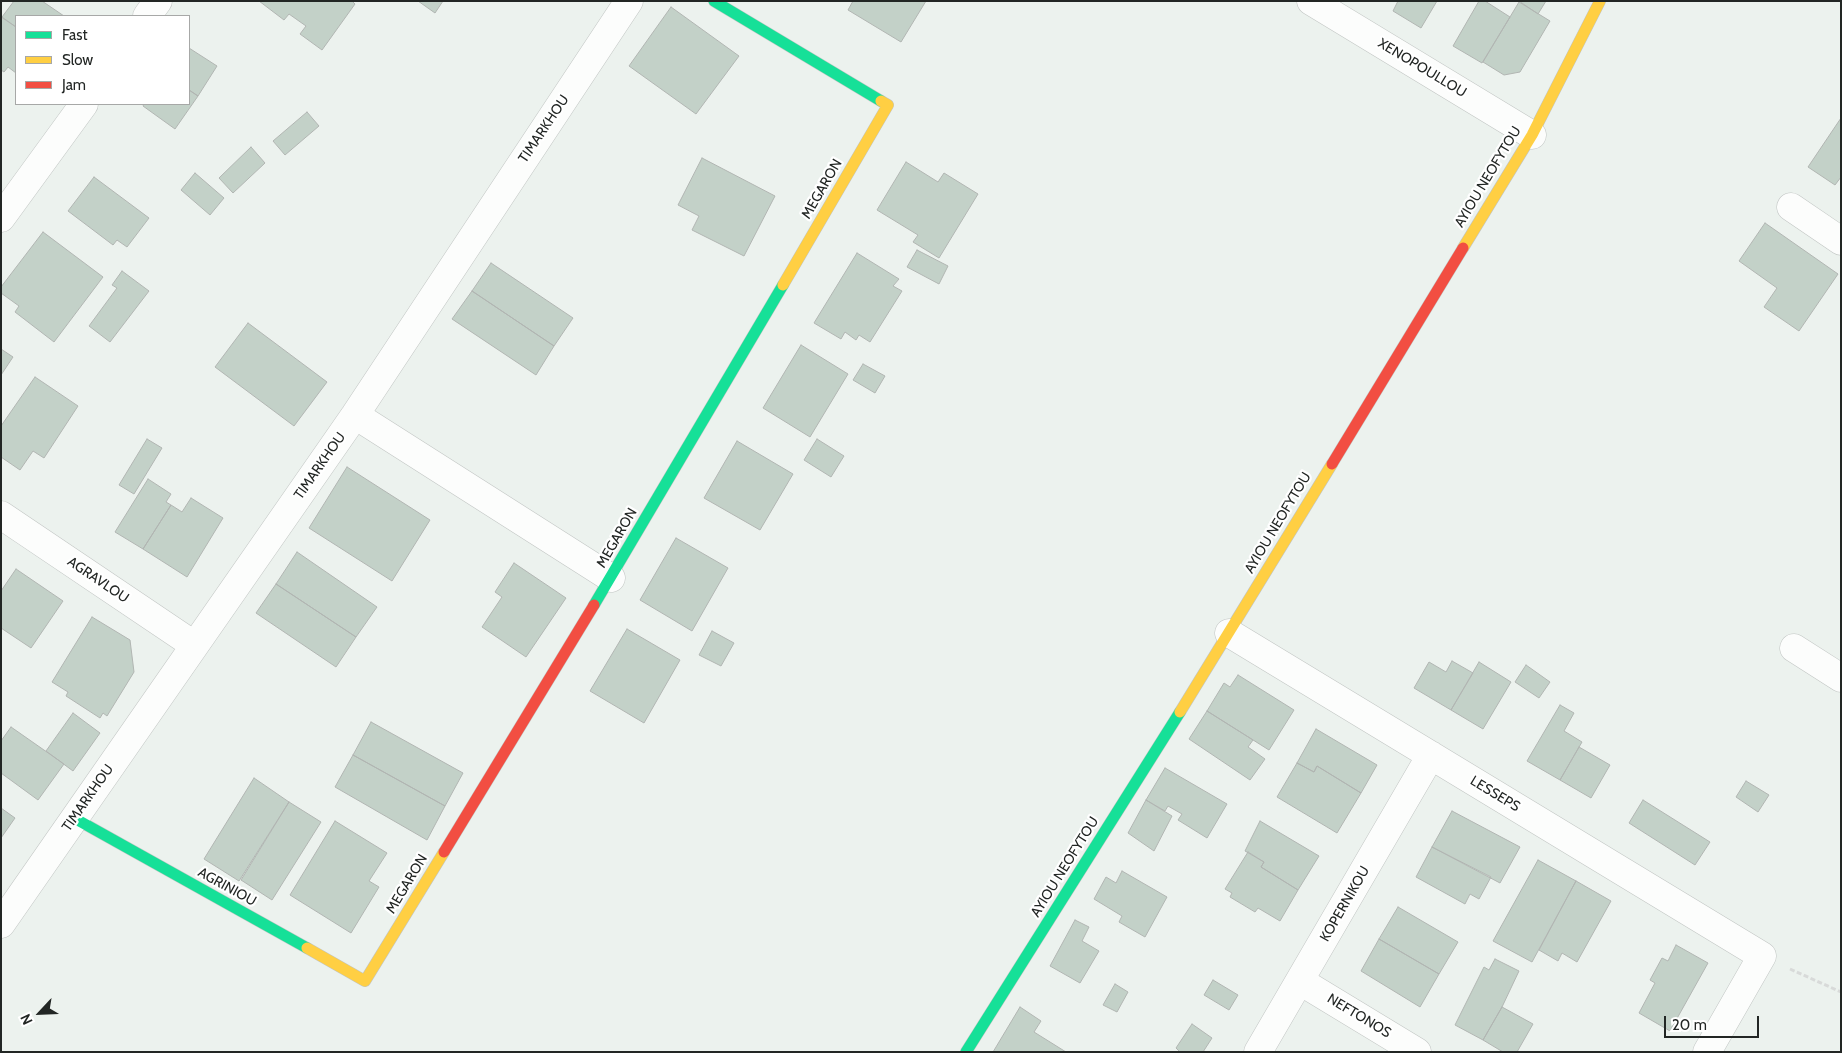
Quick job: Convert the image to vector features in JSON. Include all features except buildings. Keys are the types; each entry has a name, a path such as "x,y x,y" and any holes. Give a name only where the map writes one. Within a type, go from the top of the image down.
{"street":[{"path":"148,15 158,1"},
{"name":"TIMARKHOU","path":"1,924 355,415 629,1"},
{"name":"MEGARON","path":"365,982 611,578 888,105 714,1"},
{"name":"XENOPOULLOU","path":"1311,1 1532,135"},
{"name":"AYIOU NEOFYTOU","path":"966,1052 1228,632 1532,135 1600,1"},
{"path":"1,218 83,105"},
{"path":"1791,208 1841,241"},
{"path":"355,415 611,578"},
{"name":"AGRAVLOU","path":"1,515 194,645"},
{"name":"LESSEPS","path":"1228,632 1762,956"},
{"path":"1794,648 1841,678"},
{"name":"KOPERNIKOU","path":"1258,1052 1431,756"},
{"name":"AGRINIOU","path":"74,818 365,982"},
{"path":"1707,1052 1762,956"},
{"name":"NEFTONOS","path":"1300,981 1418,1052"}],"path":[{"path":"1762,956 1841,992"}],"traffic: fast":[{"path":"714,1 881,101"},
{"path":"594,605 783,285"},
{"path":"966,1052 1180,712"},
{"path":"74,818 307,948"}],"traffic: slow":[{"path":"1463,248 1532,135 1600,1"},
{"path":"783,285 888,105 881,101"},
{"path":"1180,712 1332,464"},
{"path":"307,948 365,981 444,852"}],"traffic: jam":[{"path":"1332,464 1463,248"},
{"path":"444,852 594,605"}]}
